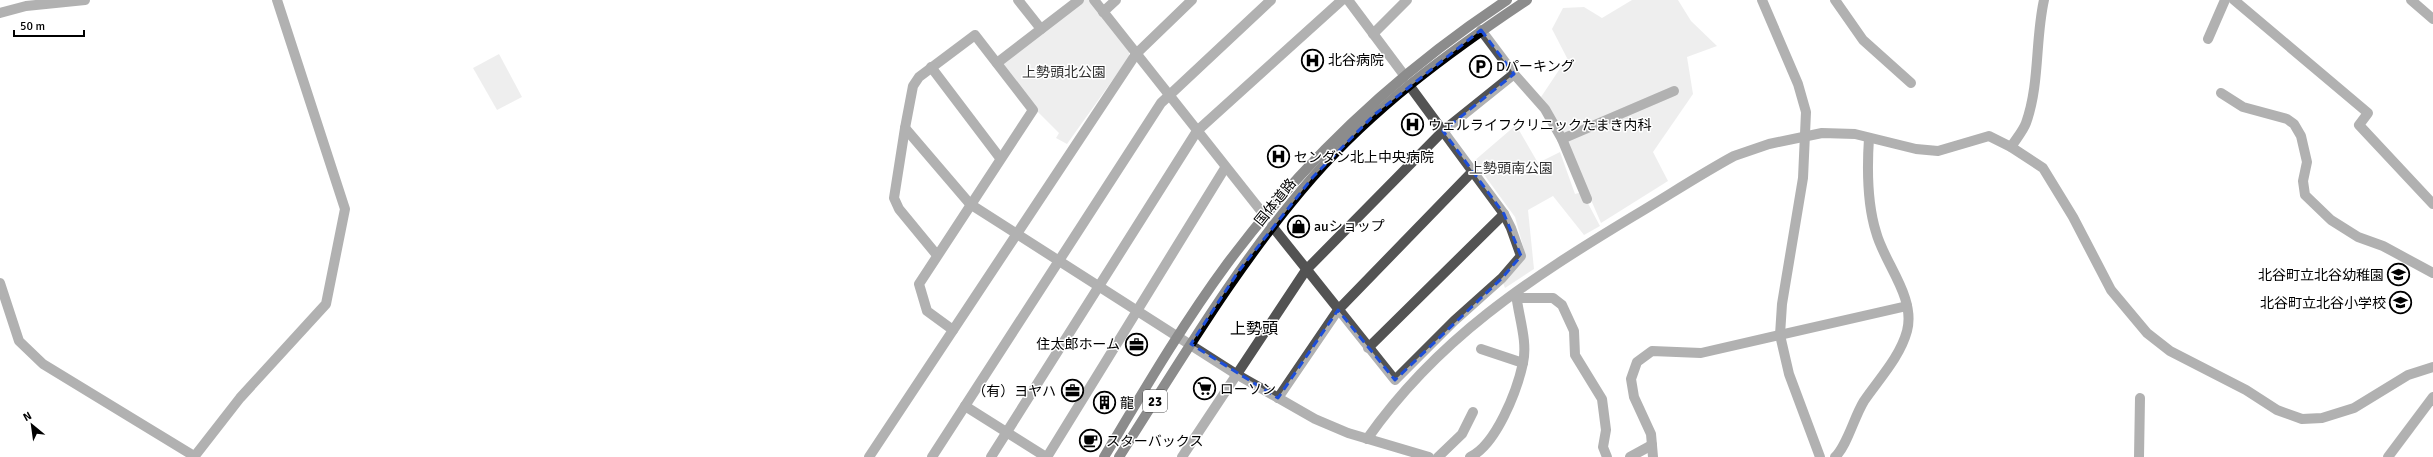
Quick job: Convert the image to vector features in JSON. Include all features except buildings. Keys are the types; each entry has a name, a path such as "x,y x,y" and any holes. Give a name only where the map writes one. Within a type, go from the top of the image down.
{"main road":[{"name":"国体道路","path":"1104,457 1179,337 1227,265 1265,216 1334,139 1404,75 1441,46 1507,0"},
{"name":"国体道路","path":"1119,457 1238,272 1272,226 1313,177 1343,145 1409,85 1481,30 1527,0"}],"street":[{"path":"0,13 26,6 85,0"},
{"path":"0,283 19,341 43,364 194,457 240,398 326,304 345,210 277,0"},
{"path":"1018,0 1041,29"},
{"path":"997,63 1078,0"},
{"path":"1094,0 1225,168 1265,216"},
{"path":"1103,12 1116,0"},
{"path":"870,457 1015,235 1136,54 1192,0"},
{"path":"932,457 1161,103 1271,0"},
{"path":"991,457 1197,131 1342,0"},
{"path":"1348,0 1404,75"},
{"path":"1373,34 1407,0"},
{"path":"1762,0 1803,97 1806,112 1803,178 1782,304 1780,335 1789,374 1820,457"},
{"path":"1835,0 1863,40 1911,83"},
{"path":"2011,147 2026,124 2032,99 2044,0"},
{"path":"2208,39 2224,0"},
{"path":"2234,0 2368,113 2359,125 2433,204"},
{"path":"2411,0 2433,19"},
{"path":"1481,30 1514,74 1545,109 1562,139 1587,199"},
{"path":"936,254 899,209 894,198 905,128 913,86 919,77 975,35 1033,110 936,254 919,284 927,311 953,330"},
{"path":"931,67 1000,158"},
{"path":"1182,457 1306,270 1443,131 1514,74"},
{"path":"1272,226 1395,380 1454,321 1502,278 1521,256 1511,228 1504,214 1409,85"},
{"path":"1562,139 1674,91"},
{"path":"2222,93 2242,107 2287,119 2294,124 2301,136 2307,162 2303,181 2305,195 2331,220 2358,237 2383,246 2433,273"},
{"path":"905,128 970,204 1015,235 1137,312 1191,344 1236,374 1315,419 1367,439 1429,457"},
{"path":"1367,439 1386,412 1433,360 1480,317 1716,166 1753,148 1822,133 1855,134 1916,149 1938,151 1989,136 2011,147 2043,168 2073,217 2111,290 2147,333 2170,351 2246,390 2276,410 2302,419 2322,418 2354,408 2408,375 2433,367"},
{"path":"1835,457 1843,448 1855,416 1904,340 1908,330 1907,306 1900,285 1882,251 1875,231 1869,177 1870,138"},
{"path":"965,406 1047,457 1225,168"},
{"path":"1278,398 1338,310 1472,172"},
{"path":"1368,348 1504,214"},
{"path":"1470,457 1487,446 1504,418 1524,363 1524,346 1516,295"},
{"path":"1516,295 1553,298 1562,305 1574,331 1575,355 1602,399 1606,430 1603,447 1607,457"},
{"path":"1653,457 1651,434 1634,397 1631,379 1637,362 1652,351 1701,353 1907,306"},
{"path":"1481,349 1524,363"},
{"path":"2388,457 2433,397"},
{"path":"2139,457 2140,398"},
{"path":"1438,457 1462,434 1473,412"},
{"path":"1630,457 1652,445"}],"highlighted area":[{"path":"1481,30 1514,74 1443,131 1504,214 1521,256 1502,278 1395,380 1338,310 1278,398 1191,344 1238,272 1313,177 1374,115"}],"green space":[{"name":"上勢頭北公園","path":"1082,0 1091,0 1129,49 1129,57 1067,144 1056,138 1059,133 1036,110 1000,64"},
{"path":"1632,0 1678,0 1691,21 1717,46 1687,57 1693,94 1653,152 1668,181 1601,223 1565,140 1541,97 1567,58 1552,29 1563,8 1584,7 1602,18"},
{"path":"499,54 522,97 497,110 473,68"},
{"name":"上勢頭南公園","path":"1516,125 1538,163 1560,152 1575,194 1582,192 1600,226 1584,235 1553,196 1528,210 1534,269 1505,288 1503,283 1526,257 1515,217 1474,161"}],"place":[{"name":"北谷病院","path":"1313,60"},
{"name":"Dパーキング","path":"1481,66"},
{"name":"ウェルライフクリニックたまき内科","path":"1413,125"},
{"name":"センダン北上中央病院","path":"1278,157"},
{"name":"auショップ","path":"1299,226"},
{"name":"北谷町立北谷幼稚園","path":"2399,275"},
{"name":"北谷町立北谷小学校","path":"2401,303"},
{"name":"住太郎ホーム","path":"1136,344"},
{"name":"ローソン","path":"1205,389"},
{"name":"（有）ヨヤハ","path":"1072,391"},
{"name":"龍","path":"1105,403"},
{"name":"スターバックス","path":"1090,441"}],"district":[{"name":"上勢頭","path":"1254,328"}]}
